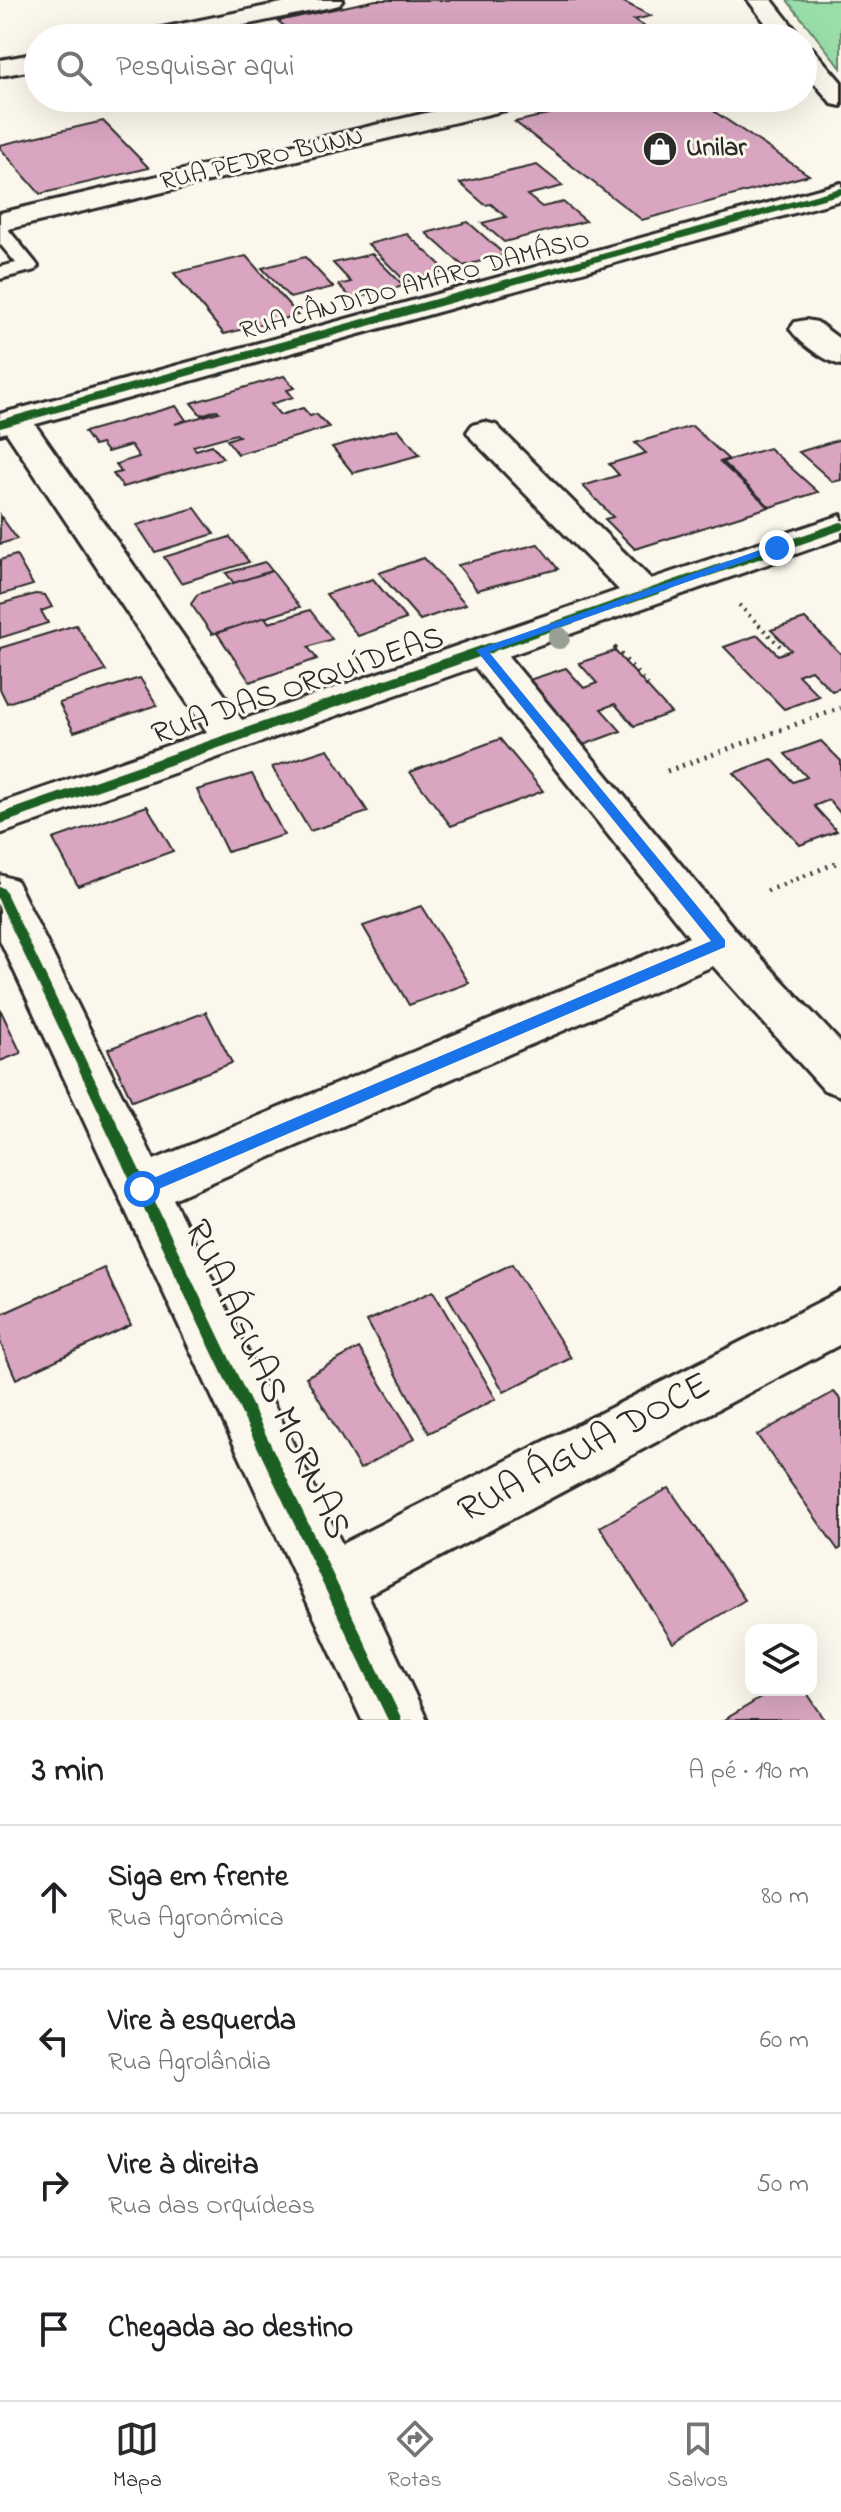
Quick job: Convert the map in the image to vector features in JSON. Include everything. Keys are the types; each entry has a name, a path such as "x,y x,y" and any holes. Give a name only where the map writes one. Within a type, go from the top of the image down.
{"street":[{"path":"215,24 331,0"},
{"path":"760,0 777,24"},
{"path":"0,68 24,64"},
{"path":"817,72 841,98"},
{"name":"RUA PEDRO BUNN","path":"0,222 464,112"},
{"name":"RUA CÂNDIDO AMARO DAMÁSIO","path":"5,414 841,191"},
{"path":"806,329 841,355"},
{"path":"5,414 233,738"},
{"path":"484,432 644,594"},
{"name":"RUA DAS ORQUÍDEAS","path":"0,819 841,526"},
{"path":"482,650 720,943 841,1076"},
{"name":"RUA ÁGUAS MORNAS","path":"0,892 395,1720"},
{"path":"142,1189 720,943"},
{"name":"RUA ÁGUA DOCE","path":"329,1583 841,1316"}],"lane":[{"path":"0,232 28,266 0,273"}],"path":[{"path":"739,605 780,646"},
{"path":"614,647 648,686"},
{"path":"667,771 841,708"},
{"path":"767,891 841,861"}],"green space":[{"path":"787,0 841,0 841,68 817,38 817,24 806,24"}],"building":[{"path":"376,0 620,0 651,16 634,20 641,24 282,24 278,21"},
{"name":"Unilar","path":"558,112 715,112 809,175 642,220 515,122"},
{"path":"103,121 149,168 40,194 0,148 0,145"},
{"path":"537,165 563,186 527,195 542,207 563,202 586,221 504,242 482,223 506,217 491,204 485,205 460,183"},
{"path":"468,222 505,255 463,266 426,233"},
{"path":"407,234 447,271 406,282 368,244"},
{"path":"372,254 404,286 352,299 339,285 351,282 333,263"},
{"path":"246,256 298,315 224,334 174,273"},
{"path":"305,257 333,287 290,298 262,268"},
{"path":"284,376 295,388 287,390 293,397 271,404 280,415 303,408 310,416 316,414 329,427 238,454 227,440 239,436 236,434 193,446 196,450 212,445 223,458 123,487 113,474 121,472 116,464 139,457 131,445 107,452 101,444 94,446 84,432 176,406 186,420 175,424 219,412 201,415 191,403"},
{"path":"692,426 728,459 720,462 769,507 635,549 605,519 613,517 583,486 619,475 609,464 646,453 635,443"},
{"path":"398,429 420,455 353,473 332,447"},
{"path":"841,439 841,480 833,482 799,452"},
{"path":"769,448 818,492 770,507 722,462"},
{"path":"195,508 214,534 155,552 137,525"},
{"path":"0,515 17,539 0,544"},
{"path":"230,537 249,562 181,583 164,557"},
{"path":"538,544 558,569 477,590 458,565"},
{"path":"16,555 33,585 0,595 0,560"},
{"path":"424,558 466,604 420,620 379,573"},
{"path":"265,562 272,571 234,583 226,573"},
{"path":"272,571 300,607 212,634 191,604 198,594"},
{"path":"373,579 406,619 358,636 326,594"},
{"path":"35,594 45,595 52,607 41,611 48,623 0,638 0,604"},
{"path":"310,610 332,639 308,647 317,659 250,682 217,633 265,617 269,623"},
{"path":"805,619 841,654 841,688 832,691 811,670 798,675 819,696 784,709 724,647 758,635 778,655 791,650 771,630"},
{"path":"76,625 106,671 7,703 0,689 0,648"},
{"path":"615,651 671,713 634,726 615,704 601,709 621,731 583,745 529,680 566,668 584,688 597,683 579,663"},
{"path":"140,678 157,705 74,732 59,703"},
{"path":"500,739 543,791 451,826 410,772"},
{"path":"821,741 841,761 841,814 829,800 814,806 837,831 800,845 734,773 772,759 793,782 807,777 785,754"},
{"path":"328,749 368,812 310,831 272,767"},
{"path":"252,774 284,835 227,852 197,790"},
{"path":"147,806 173,851 78,886 53,839"},
{"path":"421,906 469,983 409,1005 363,926"},
{"path":"0,1009 21,1053 0,1061"},
{"path":"206,1012 232,1063 132,1101 108,1049"},
{"path":"512,1264 571,1358 504,1392 447,1295"},
{"path":"104,1268 131,1325 16,1379 0,1342 0,1315"},
{"path":"433,1291 496,1399 429,1433 367,1321"},
{"path":"359,1348 415,1438 360,1469 306,1377"},
{"path":"834,1392 841,1400 841,1548 838,1550 757,1435"},
{"path":"669,1488 745,1600 673,1643 600,1527"},
{"path":"764,1696 809,1696 825,1720 724,1720"}],"cycle path":[{"path":"0,424 841,191"},
{"path":"0,819 841,526"},
{"path":"0,892 395,1720"}],"place":[{"name":"Unilar","path":"660,149"}],"route":[{"path":"142,1189 720,943 482,650 777,548"}]}
